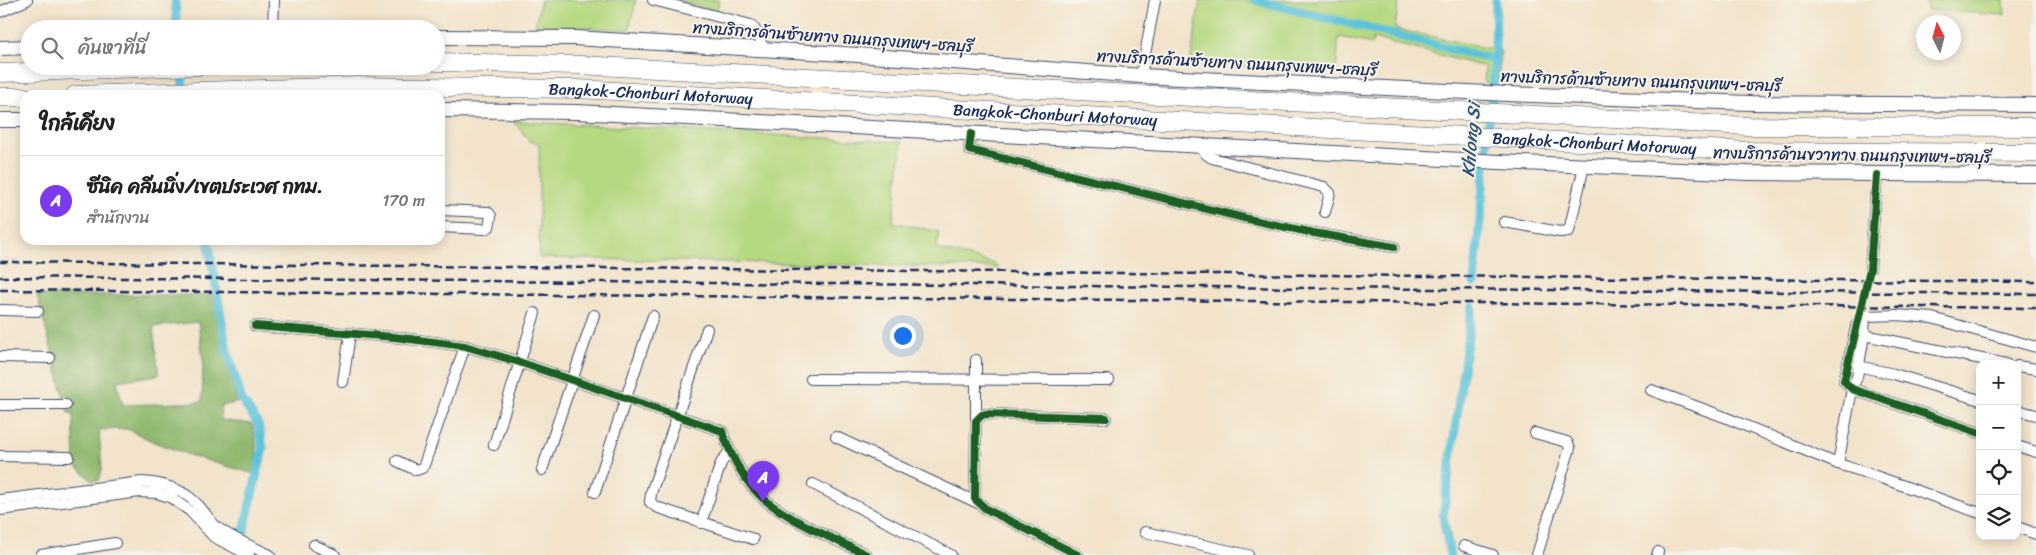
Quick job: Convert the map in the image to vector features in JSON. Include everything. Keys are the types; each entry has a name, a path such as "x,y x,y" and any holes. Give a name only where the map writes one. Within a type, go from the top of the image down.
{"highway":[{"name":"Bangkok-Chonburi Motorway","path":"445,62 579,65 1748,126 2036,127"},
{"path":"0,72 20,71"},
{"name":"Bangkok-Chonburi Motorway","path":"216,90 358,86 577,89 1173,119 1502,139 1748,150 2036,153"},
{"path":"0,97 20,96"}],"main road":[{"name":"ทางบริการด้านซ้ายทาง ถนนกรุงเทพฯ-ชลบุรี","path":"445,37 574,38 1141,76 1508,94 1750,103 2036,105"},
{"path":"0,48 20,47"},
{"name":"ทางบริการด้านขวาทาง ถนนกรุงเทพฯ-ชลบุรี","path":"445,110 576,112 1458,160 1748,173 2036,175"},
{"path":"0,120 20,120"}],"street":[{"path":"0,12 27,0"},
{"path":"273,20 274,0"},
{"path":"653,0 750,25 760,36 762,50"},
{"path":"1141,76 1154,0"},
{"path":"971,134 968,150 1024,165 1124,187 1248,219 1394,247"},
{"path":"1200,146 1212,158 1324,187 1330,194 1325,212"},
{"path":"1504,222 1560,232 1570,231 1584,166"},
{"path":"1870,269 1877,174"},
{"path":"445,210 488,212 491,216 489,227 484,229 445,227"},
{"path":"0,310 38,311"},
{"path":"494,445 535,313"},
{"path":"1838,464 1852,389 1858,377 1865,316 1914,315 1932,318 2036,347"},
{"path":"542,470 594,316"},
{"path":"595,492 653,316"},
{"path":"1857,323 1844,381 1852,389 1976,432"},
{"path":"255,326 464,346 519,362 722,431 729,452 740,471 764,499 787,514 867,555"},
{"path":"707,329 650,502 656,507 753,539"},
{"path":"343,382 350,334"},
{"path":"1864,335 1986,360"},
{"path":"397,460 416,470 424,465 464,346"},
{"path":"0,357 50,358"},
{"path":"976,360 974,496 978,503"},
{"path":"1858,366 1894,374 1976,399"},
{"path":"2021,367 2036,369"},
{"path":"811,378 1110,380"},
{"path":"1651,390 1722,416 1838,464 1885,478 1926,495 1976,512"},
{"path":"0,405 66,405"},
{"path":"2021,411 2036,415"},
{"path":"976,421 986,414 1106,418"},
{"path":"1535,433 1567,442 1570,448 1537,555"},
{"path":"836,437 978,503 1078,555"},
{"path":"2021,447 2036,452"},
{"path":"701,523 721,462 729,452"},
{"path":"0,456 68,457"},
{"path":"0,500 142,482 158,483 173,488 197,504 217,533 270,555"},
{"path":"812,484 951,555"},
{"path":"0,510 140,492 156,493 170,497 181,504 248,555"},
{"path":"2021,528 2036,534"},
{"path":"1145,532 1248,555"},
{"path":"41,555 114,543"},
{"path":"314,545 335,555"},
{"path":"1464,546 1493,555"}],"green space":[{"path":"541,0 636,0 629,30 535,25"},
{"path":"674,0 719,0 717,11"},
{"path":"1200,0 1399,0 1395,29 1501,51 1498,84 1484,83 1485,67 1373,38 1372,44 1339,37 1336,70 1190,64"},
{"path":"1926,0 2004,0 2005,15 1927,10"},
{"path":"513,121 902,142 893,222 939,232 937,249 996,264 998,268 539,258 539,143 530,142"},
{"path":"37,295 214,295 237,403 220,406 221,420 252,424 256,449 254,474 195,457 154,442 127,429 99,430 102,470 99,480 92,481 75,465 73,413 68,413","holes":["198,322 203,360 202,402 123,405 117,381 159,375 153,327"]}],"waterway":[{"path":"175,0 176,20"},
{"path":"1255,0 1495,60"},
{"name":"Khlong Si","path":"1474,283 1495,60 1496,0"},
{"path":"182,75 184,90"},
{"path":"209,245 227,351 242,400 258,424 263,448 240,548"},
{"name":"Khlong Si","path":"1450,555 1443,516 1472,307"}],"tunnel":[{"path":"1857,323 1870,269"}],"railway":[{"path":"0,262 2036,282"},
{"path":"0,277 2036,294"},
{"path":"0,290 2036,308"}],"cycle path":[{"path":"971,134 969,150 1248,219 1394,247"},
{"path":"1877,175 1870,269 1844,381 1852,389 1976,432"},
{"path":"255,326 394,337 465,346 519,362 722,431 739,468 757,493 765,500 788,516 867,555"},
{"path":"1078,555 986,509 975,499 976,421 986,414 1106,418"}],"place":[{"name":"ซีนิค คลีนนิ่ง/เขตประเวศ กทม.","path":"763,502"}]}
